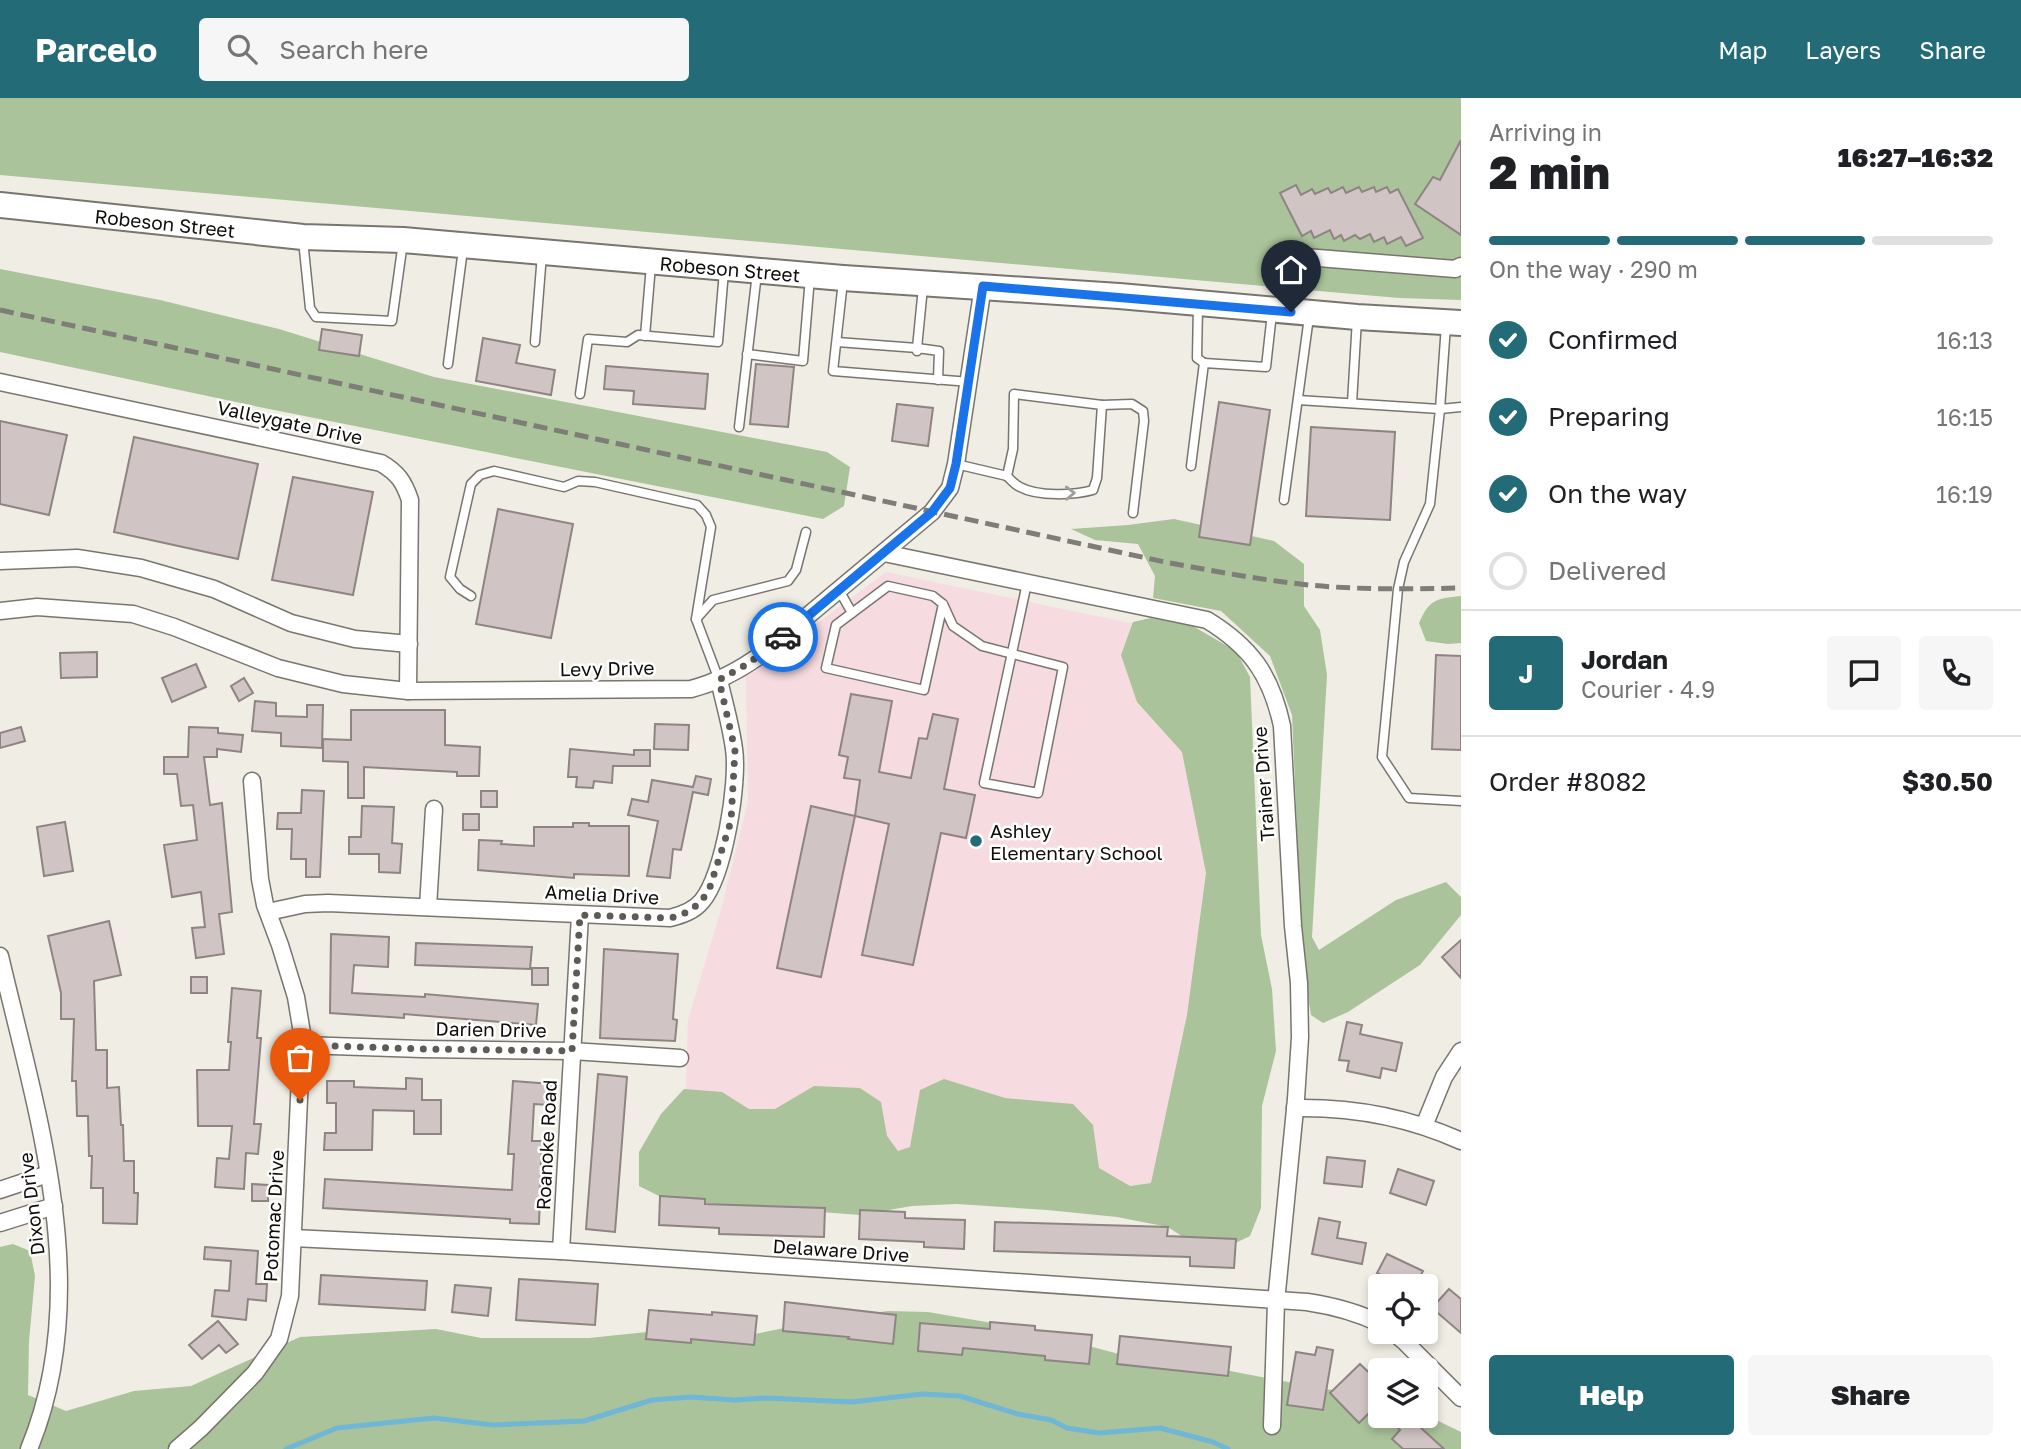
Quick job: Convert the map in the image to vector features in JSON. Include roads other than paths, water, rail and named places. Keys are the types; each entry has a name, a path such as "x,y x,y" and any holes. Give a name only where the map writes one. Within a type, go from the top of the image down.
{"main road":[{"name":"Robeson Street","path":"0,205 303,237 403,240 810,276 983,286 1310,314 1453,322"}],"street":[{"path":"1293,256 1455,269 1461,266"},
{"name":"Levy Drive","path":"0,611 37,607 133,614 174,626 278,668 343,684 408,691 691,689 719,680 762,654 884,553 932,512 950,488 970,382 983,286"},
{"name":"Valleygate Drive","path":"0,382 381,463 396,472 405,484 410,500 408,691"},
{"name":"Trainer Drive","path":"884,553 1207,620 1227,632 1241,645 1267,678 1282,726 1300,1037 1276,1301 1272,1426"},
{"path":"0,561 77,558 141,568 214,589 292,624 355,639 409,644"},
{"name":"Amelia Drive","path":"268,912 328,902 580,915 670,918 681,915 694,908 709,890 731,821 735,750 719,680"},
{"name":"Potomac Drive","path":"177,1449 255,1373 279,1339 290,1296 302,1045 296,997 260,879 252,781"},
{"path":"428,907 434,809"},
{"name":"Roanoke Road","path":"561,1251 580,915"},
{"name":"Dixon Drive","path":"0,956 44,1138 59,1245 58,1303 48,1391 29,1449"},
{"name":"Darien Drive","path":"302,1045 572,1051 680,1058"},
{"path":"1424,1126 1444,1077 1461,1051"},
{"path":"1295,1108 1360,1111 1424,1126 1461,1141"},
{"path":"0,1190 48,1174"},
{"path":"0,1223 54,1206"},
{"name":"Delaware Drive","path":"293,1238 561,1251 1307,1302 1338,1307 1368,1318"},
{"path":"1407,1344 1461,1398"}],"lane":[{"path":"303,237 310,308 316,317 392,321 403,240"},
{"path":"448,364 463,246"},
{"path":"535,342 542,251"},
{"path":"645,336 651,261"},
{"path":"580,394 587,339 627,342 638,335 718,342 724,267"},
{"path":"740,428 757,270"},
{"path":"747,354 803,361 810,276"},
{"path":"843,278 834,371 896,372 938,380 970,382"},
{"path":"917,350 923,284"},
{"path":"1198,304 1197,358 1204,363 1266,367 1272,311"},
{"path":"1284,500 1310,314"},
{"path":"1352,403 1357,317"},
{"path":"1453,322 1430,504 1404,562 1398,589 1382,757 1409,798 1461,801"},
{"path":"837,342 939,351 938,380"},
{"path":"1191,466 1204,363"},
{"path":"1007,476 1013,449 1014,394 1102,405 1132,404 1143,411 1144,421 1133,513"},
{"path":"1298,400 1440,409 1461,407"},
{"path":"956,464 1007,476 1028,491 1074,495 1093,490 1097,478 1102,405"},
{"name":"Amelia Drive","path":"471,596 460,589 450,577 471,484 480,475 494,471 564,487 578,481 595,482 697,505 706,515 711,527 696,619 719,680"},
{"path":"696,619 713,600 788,581 796,570 806,532"},
{"path":"943,604 924,690 826,668 836,625 888,586 933,596 943,604 953,626 982,646 1012,655 1063,667 1038,793 984,783 1012,655 1027,583"},
{"path":"839,590 852,613"}],"waterway":[{"path":"286,1449 337,1428 434,1418 493,1425 584,1421 652,1400 691,1397 852,1402 922,1394 960,1396 1018,1414 1051,1420 1067,1428 1099,1433 1160,1428 1213,1442 1228,1449"}],"railway":[{"path":"0,310 1165,562 1309,585 1404,589 1461,588"}],"place":[{"name":"Ashley Elementary School","path":"976,841"}]}
